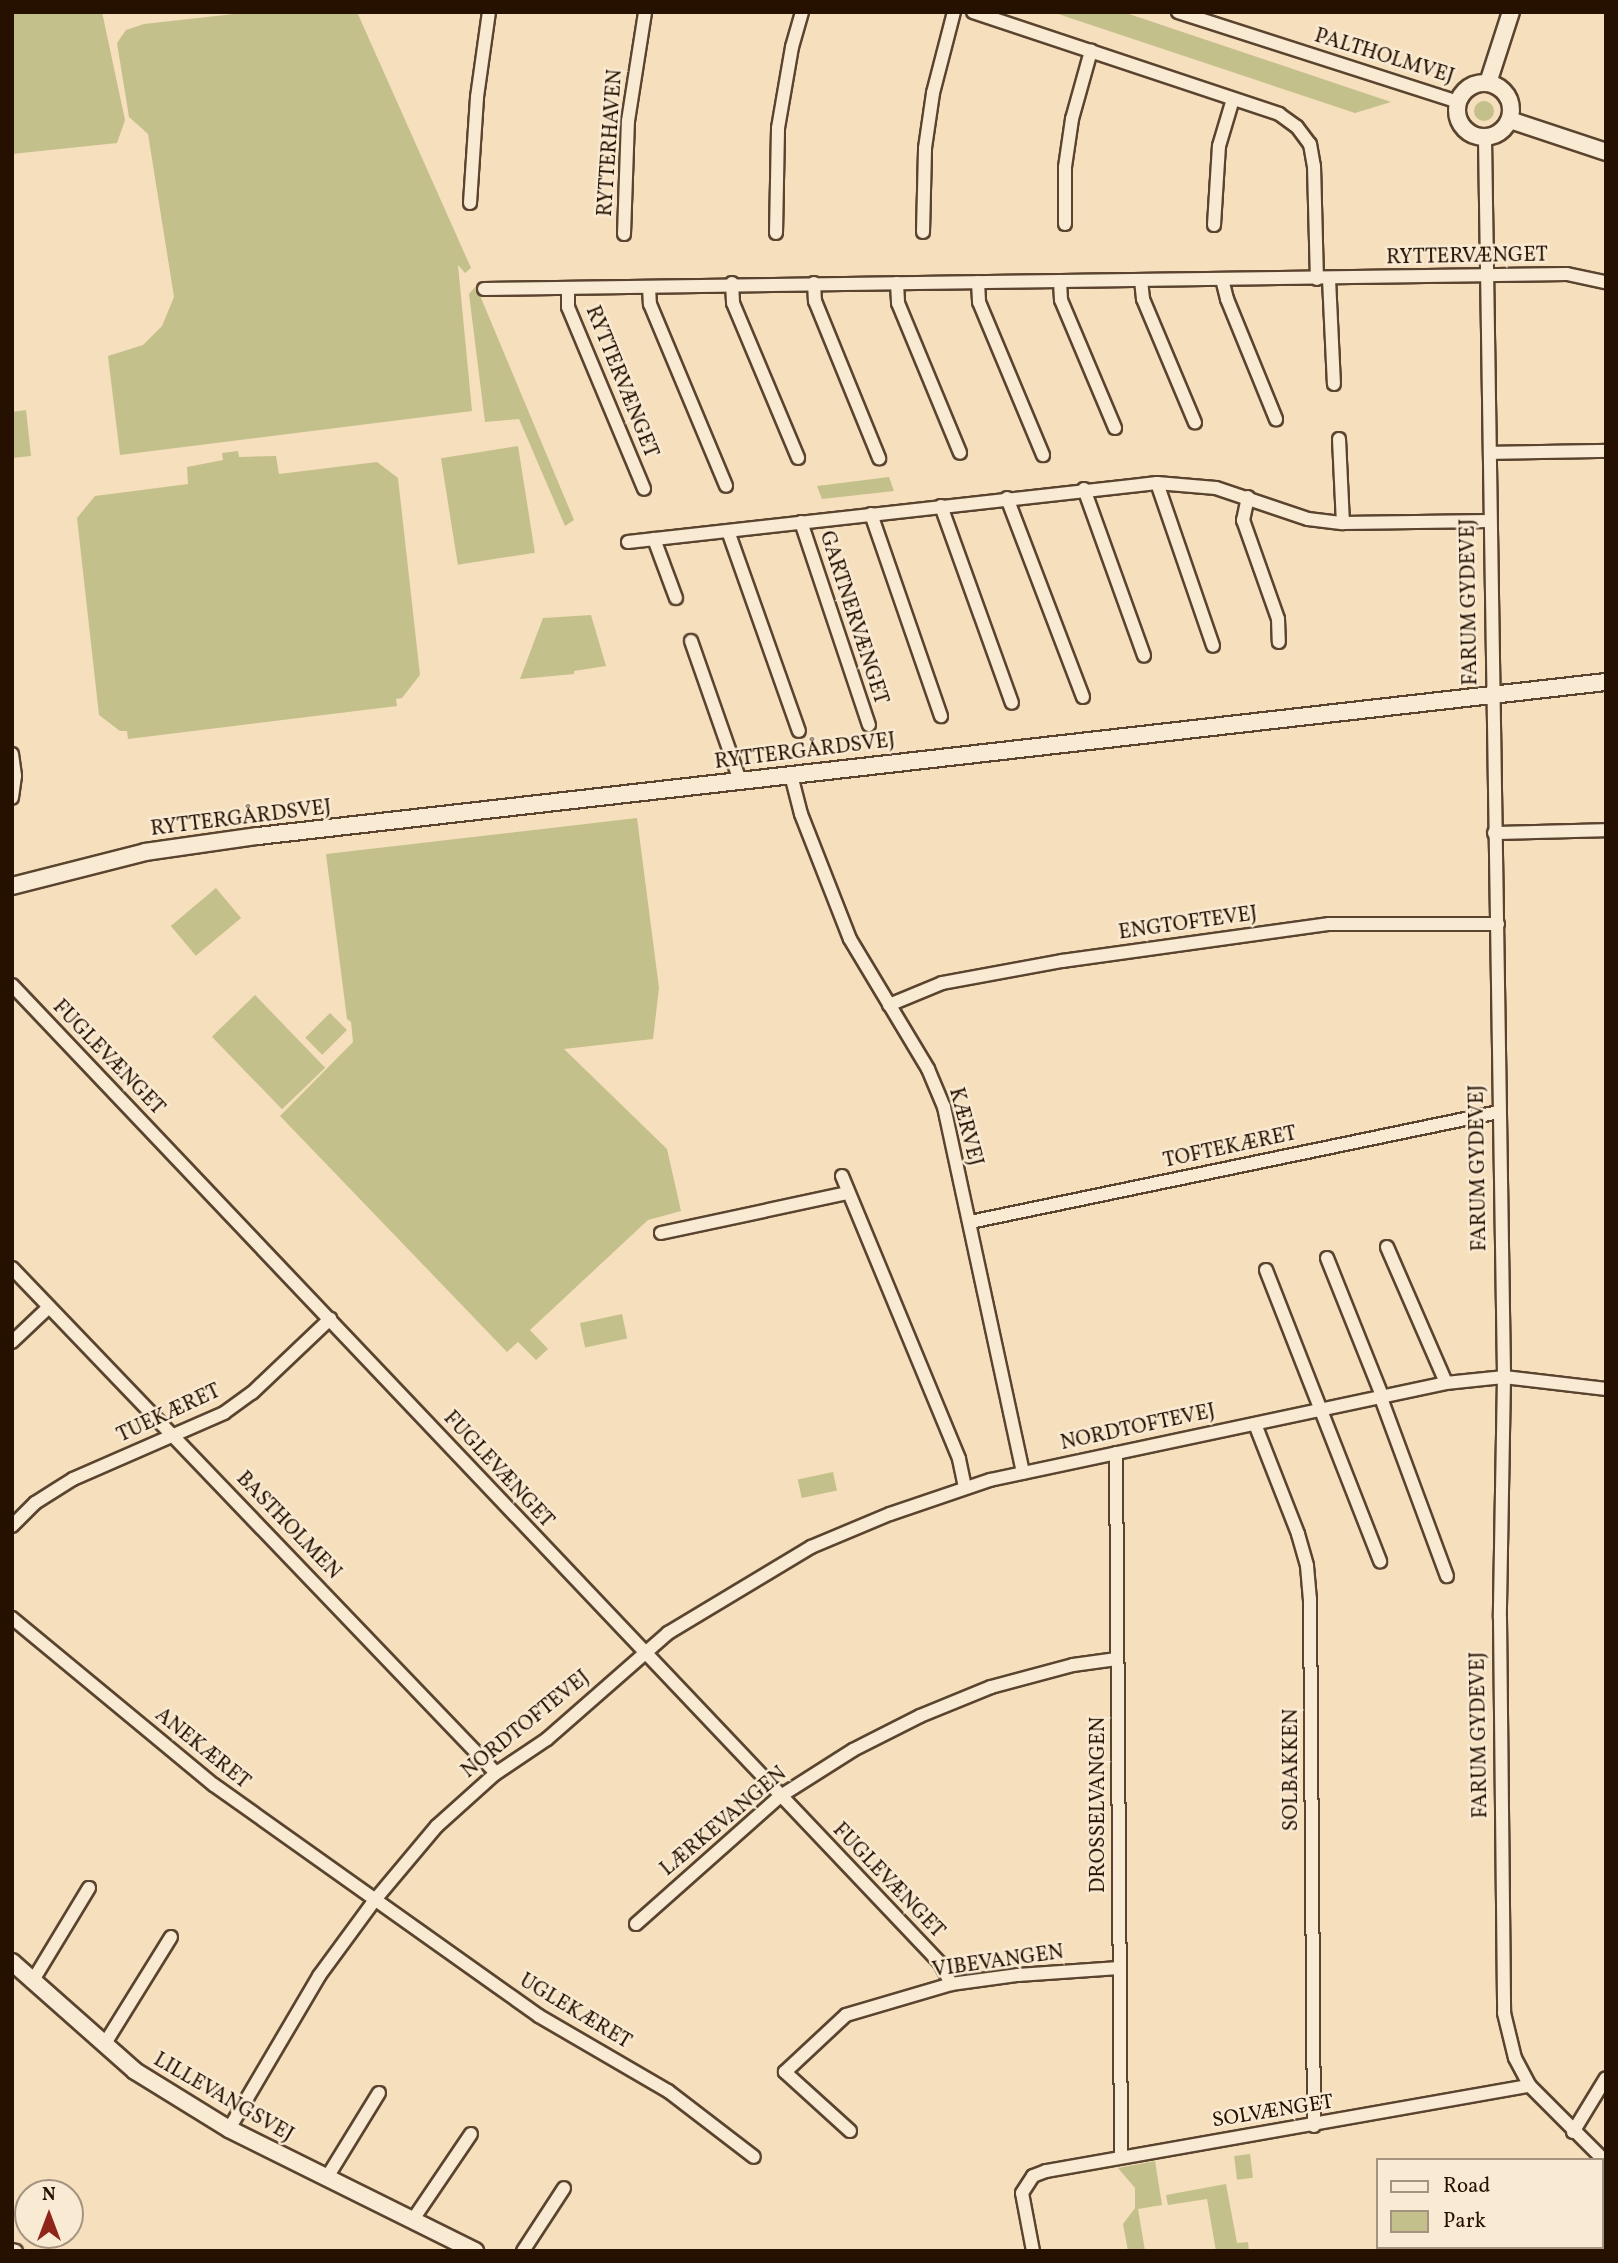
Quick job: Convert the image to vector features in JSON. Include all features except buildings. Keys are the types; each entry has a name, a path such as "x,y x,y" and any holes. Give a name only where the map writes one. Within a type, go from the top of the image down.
{"street":[{"path":"470,203 477,97 489,12"},
{"name":"RYTTERHAVEN","path":"624,234 628,121 645,12"},
{"path":"776,233 778,128 792,47 802,12"},
{"path":"923,232 925,148 933,93 954,12"},
{"path":"973,12 1279,114 1297,127 1310,145 1314,166 1334,384"},
{"name":"PALTHOLMVEJ","path":"1178,12 1458,102"},
{"path":"1488,83 1511,12"},
{"path":"1065,224 1065,167 1072,119 1090,51"},
{"path":"1488,83 1507,95 1512,110 1510,120 1497,134 1485,138 1474,136 1464,129 1456,113 1458,102 1467,88 1488,83"},
{"path":"1214,225 1219,146 1233,99"},
{"path":"1510,120 1606,152"},
{"name":"FARUM GYDEVEJ","path":"1485,138 1504,1377 1500,1618 1504,2013 1515,2058 1530,2086 1601,2158"},
{"name":"RYTTERVÆNGET","path":"484,289 732,283 897,284 1567,274 1606,282"},
{"path":"1222,279 1227,299 1276,419"},
{"path":"1142,280 1143,299 1195,423"},
{"path":"1060,281 1061,300 1115,428"},
{"path":"978,282 979,302 1042,455"},
{"path":"732,283 733,303 798,458"},
{"path":"814,283 814,301 879,458"},
{"path":"897,284 898,303 960,453"},
{"path":"649,287 650,304 726,486"},
{"name":"RYTTERVÆNGET","path":"568,288 568,307 644,489"},
{"path":"1339,439 1343,523"},
{"path":"1490,453 1606,451"},
{"path":"1157,483 1213,646"},
{"name":"GARTNERVÆNGET","path":"628,542 1084,489 1157,483 1187,483 1248,497 1308,519 1343,523 1489,521"},
{"path":"1084,489 1144,656"},
{"path":"1248,497 1243,520 1278,619 1279,642"},
{"path":"1007,498 1083,697"},
{"path":"941,506 1012,703"},
{"path":"871,514 941,716"},
{"name":"GARTNERVÆNGET","path":"801,522 869,725"},
{"path":"728,531 799,731"},
{"path":"654,539 676,598"},
{"path":"691,641 740,781"},
{"name":"RYTTERGÅRDSVEJ","path":"12,886 145,852 258,836 1606,682"},
{"path":"12,754 15,776 12,798"},
{"name":"KÆRVEJ","path":"791,775 801,814 850,939 928,1069 944,1107 1023,1473"},
{"path":"1494,833 1606,830"},
{"name":"ENGTOFTEVEJ","path":"889,1005 942,983 1062,961 1329,924 1498,925"},
{"name":"FUGLEVÆNGET","path":"12,985 779,1797 940,1963 951,1984"},
{"name":"TOFTEKÆRET","path":"970,1222 1499,1112"},
{"path":"842,1176 959,1459 965,1487"},
{"path":"661,1233 848,1193"},
{"path":"1387,1247 1446,1383"},
{"path":"1326,1258 1382,1398 1447,1576"},
{"name":"BASTHOLMEN","path":"12,1268 496,1773"},
{"path":"1266,1270 1380,1561"},
{"path":"12,1342 49,1307"},
{"name":"TUEKÆRET","path":"12,1525 34,1503 73,1479 224,1413 252,1393 330,1319"},
{"name":"NORDTOFTEVEJ","path":"229,2129 319,1976 374,1901 437,1826 496,1773 547,1739 643,1652 723,1598 811,1547 965,1487 1446,1383 1504,1377 1606,1389"},
{"name":"SOLBAKKEN","path":"1255,1424 1298,1534 1307,1566 1310,1599 1314,2126"},
{"name":"DROSSELVANGEN","path":"1116,1453 1121,2157"},
{"name":"ANEKÆRET","path":"12,1618 214,1785 374,1901"},
{"name":"LÆRKEVANGEN","path":"636,1924 779,1797 853,1749 920,1716 991,1687 1073,1665 1117,1659"},
{"path":"32,1982 89,1888"},
{"name":"UGLEKÆRET","path":"374,1901 539,2016 668,2091 754,2157"},
{"path":"104,2045 171,1937"},
{"name":"LILLEVANGSVEJ","path":"12,1962 135,2071 229,2129 475,2251"},
{"name":"VIBEVANGEN","path":"850,2131 785,2072 846,2015 951,1984 1017,1975 1119,1968"},
{"path":"1573,2132 1606,2078"},
{"name":"SOLVÆNGET","path":"1033,2251 1022,2193 1027,2183 1046,2171 1530,2086"},
{"path":"326,2179 379,2093"},
{"path":"412,2221 471,2134"},
{"path":"523,2251 565,2188"}],"green space":[{"path":"12,12 102,12 125,120 117,143 12,154"},
{"path":"252,12 357,12 471,268 465,273 458,265 472,411 120,455 108,356 143,345 162,326 174,297 148,134 129,117 117,43 126,30 144,24"},
{"path":"1052,12 1123,12 1391,102 1355,113"},
{"path":"1484,101 1491,104 1494,111 1491,118 1484,121 1477,118 1474,111 1477,104"},
{"path":"476,286 574,520 565,526 519,419 485,422 469,294"},
{"path":"26,410 31,456 12,458 12,412"},
{"path":"518,446 535,553 458,565 441,458"},
{"path":"238,451 239,457 276,456 279,474 377,462 398,478 420,675 402,698 396,699 397,706 128,739 127,731 120,731 99,715 77,518 95,496 188,484 187,467 223,460 222,453"},
{"path":"889,477 894,491 822,499 817,486"},
{"path":"591,615 606,666 574,671 574,674 520,679 543,618"},
{"path":"637,818 659,988 653,1039 564,1049 667,1149 681,1211 648,1220 530,1330 548,1349 536,1360 518,1342 507,1352 280,1116 353,1042 351,1022 347,1019 326,854"},
{"path":"216,888 241,918 196,956 171,926"},
{"path":"255,995 325,1068 282,1109 212,1037"},
{"path":"330,1013 347,1030 322,1055 305,1038"},
{"path":"622,1314 627,1338 585,1347 580,1323"},
{"path":"833,1472 837,1491 802,1498 798,1479"},
{"path":"1250,2154 1253,2178 1237,2180 1234,2156"},
{"path":"1155,2161 1162,2205 1138,2209 1145,2251 1128,2251 1123,2224 1135,2208 1135,2188 1118,2168"},
{"path":"1226,2184 1237,2243 1248,2242 1249,2251 1216,2251 1207,2199 1168,2205 1166,2195"}]}
